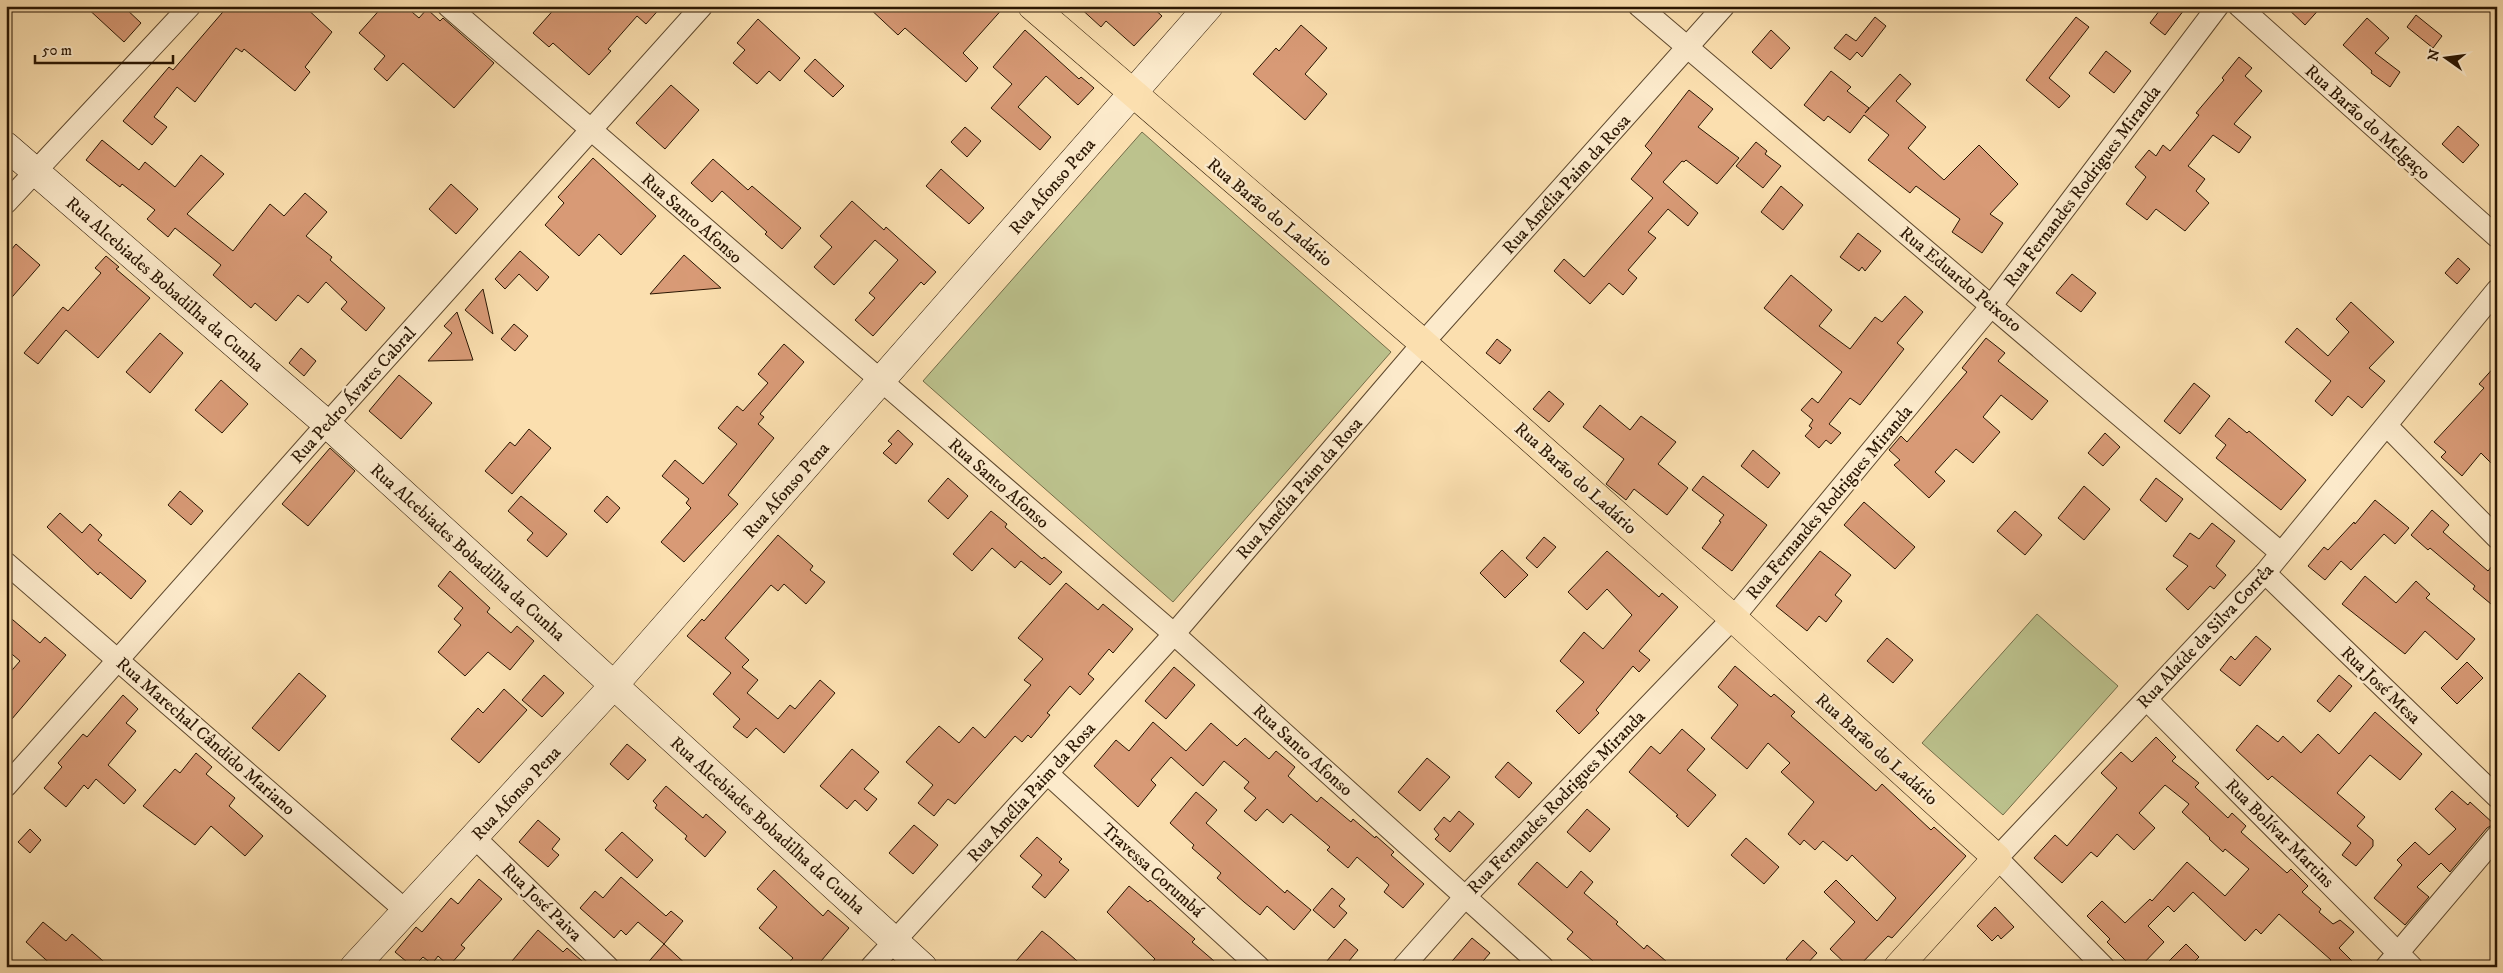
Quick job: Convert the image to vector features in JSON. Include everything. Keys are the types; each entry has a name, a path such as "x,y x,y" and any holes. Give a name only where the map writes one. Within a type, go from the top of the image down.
{"main road":[{"name":"Rua Barão do Ladário","path":"1032,6 1132,95 1423,343 1733,618 1997,858"},
{"name":"Rua Alaíde da Silva Corrêa","path":"1898,967 1997,858"}],"street":[{"path":"6,203 33,171 190,6"},
{"name":"Rua Santo Afonso","path":"448,6 591,132 1174,634 1544,967"},
{"name":"Rua Pedro Ávares Cabral","path":"6,786 120,660 327,424 591,132 702,6"},
{"name":"Rua Afonso Pena","path":"354,967 405,910 475,838 614,685 1209,6"},
{"name":"Rua Eduardo Peixoto","path":"1639,6 2281,553"},
{"name":"Rua Amélia Paim da Rosa","path":"871,967 896,942 1174,634 1423,343 1724,6"},
{"name":"Rua Fernandes Rodrigues Miranda","path":"1403,967 1465,897 1733,618 1992,305 2218,6"},
{"name":"Rua Barão do Melgaço","path":"2239,6 2497,237"},
{"name":"Rua Alcebiades Bobadilha da Cunha","path":"6,146 327,424 923,967"},
{"name":"Rua Alaíde da Silva Corrêa","path":"1997,858 2264,573 2387,426 2496,291"},
{"path":"2387,426 2497,538"},
{"name":"Rua Marechal Cândido Mariano","path":"6,563 120,660 405,910"},
{"name":"Rua José Mesa","path":"2264,573 2497,797"},
{"name":"Rua Bolívar Martins","path":"2147,700 2399,962"},
{"name":"Travessa Corumbá","path":"1048,774 1259,967"},
{"path":"2399,962 2497,836"},
{"name":"Rua José Paiva","path":"475,838 608,967"},
{"name":"Rua Barão do Ladário","path":"1997,858 2104,967"}],"green space":[{"path":"1142,132 1391,352 1173,602 923,381"},
{"path":"2037,614 2118,686 2003,815 1922,743"}],"building":[{"path":"85,6 123,6 141,23 124,42"},
{"path":"228,6 304,6 332,32 305,67 310,72 295,91 244,49 242,52 236,48 195,102 177,87 154,117 167,127 152,145 123,121 169,67 173,70"},
{"path":"383,6 405,6 419,18 427,9 440,21 443,18 494,63 454,108 403,63 387,81 374,69 385,56 359,33"},
{"path":"557,6 662,6 646,24 637,16 608,49 611,51 589,75 553,43 549,47 533,33"},
{"path":"867,6 1005,6 963,53 978,68 966,82 905,28 898,35"},
{"path":"1078,6 1151,6 1162,16 1134,46 1106,21 1101,27"},
{"path":"2163,6 2187,6 2165,35 2150,23"},
{"path":"2285,6 2322,6 2305,25"},
{"path":"2416,15 2442,36 2433,48 2407,27"},
{"path":"1875,17 1886,26 1862,57 1857,52 1850,60 1834,48 1846,34 1856,41"},
{"path":"2076,17 2089,27 2049,78 2070,96 2059,108 2026,80"},
{"path":"2367,18 2389,38 2375,53 2400,72 2390,87 2371,73 2372,71 2343,45"},
{"path":"758,19 800,58 780,81 769,71 757,84 733,63 745,50 737,43"},
{"path":"1301,25 1327,48 1305,74 1327,94 1305,120 1253,74 1276,48 1279,51"},
{"path":"1025,30 1079,79 1081,77 1094,88 1078,105 1046,76 1018,107 1051,137 1040,150 991,108 1012,84 993,67"},
{"path":"1771,30 1790,48 1771,69 1752,52"},
{"path":"2106,51 2131,71 2114,93 2089,73"},
{"path":"2239,57 2252,68 2245,76 2262,91 2234,124 2251,137 2239,153 2213,135 2188,166 2205,179 2196,191 2209,203 2185,231 2156,209 2147,220 2126,204 2146,177 2135,167 2149,150 2156,156 2163,145 2170,151 2199,115 2196,113 2224,80 2222,78"},
{"path":"815,59 844,86 833,97 804,71"},
{"path":"1831,71 1851,87 1847,91 1869,108 1865,113 1900,74 1911,84 1896,101 1926,127 1908,148 1944,180 1979,145 2018,184 1990,214 2003,223 1982,253 1952,232 1960,219 1916,186 1910,193 1868,160 1889,135 1864,115 1850,133 1828,116 1824,121 1804,105"},
{"path":"671,85 699,110 665,149 636,123"},
{"path":"1689,90 1713,109 1698,127 1739,158 1717,184 1686,160 1682,161 1663,182 1698,213 1688,226 1668,209 1648,232 1656,238 1628,270 1637,278 1623,295 1609,283 1590,304 1554,271 1564,259 1584,277 1653,198 1631,179 1652,153 1645,146"},
{"path":"2458,126 2479,145 2463,163 2442,144"},
{"path":"965,127 981,141 967,157 951,142"},
{"path":"102,140 139,170 145,162 175,187 201,155 224,174 187,214 233,251 270,204 284,216 305,193 327,212 306,236 332,257 330,260 385,308 366,331 341,309 347,302 326,282 308,303 298,295 276,321 255,303 251,308 213,275 221,265 175,228 168,237 147,219 155,210 122,184 120,187 86,160"},
{"path":"1756,142 1767,151 1765,154 1781,166 1763,188 1736,166"},
{"path":"593,158 656,216 621,255 599,234 579,256 545,225 564,203 558,197"},
{"path":"713,159 748,190 752,186 801,228 782,249 765,234 767,232 722,191 712,202 691,183"},
{"path":"941,169 984,208 969,224 926,186"},
{"path":"451,184 478,209 456,234 429,209"},
{"path":"1781,186 1803,205 1783,230 1761,212"},
{"path":"852,201 884,230 886,227 936,272 924,285 921,282 873,336 855,320 875,298 869,293 898,260 875,240 834,285 814,267 832,247 820,236"},
{"path":"1858,233 1881,251 1865,271 1862,267 1859,271 1840,257"},
{"path":"16,244 40,265 6,304 6,256"},
{"path":"520,251 549,277 537,291 519,274 505,289 495,279"},
{"path":"684,255 721,288 650,294"},
{"path":"106,256 119,267 116,269 150,298 98,358 66,330 38,364 24,353 63,307 68,311 101,273 95,268"},
{"path":"2458,258 2470,269 2457,284 2445,273"},
{"path":"2072,274 2096,293 2081,312 2056,293"},
{"path":"1791,275 1832,310 1819,326 1850,349 1875,317 1882,322 1905,296 1923,312 1897,343 1904,349 1860,405 1850,398 1829,424 1841,433 1831,444 1826,440 1819,448 1805,436 1812,428 1809,426 1813,420 1801,410 1812,398 1818,403 1842,372 1764,308"},
{"path":"483,289 488,311 493,334 465,310"},
{"path":"2351,302 2394,342 2369,368 2385,381 2362,408 2348,396 2332,416 2315,401 2331,381 2285,342 2297,328 2328,356 2349,332 2336,319"},
{"path":"457,312 473,360 428,361 452,333 444,326"},
{"path":"514,324 528,336 515,351 501,339"},
{"path":"160,333 183,353 150,393 126,372"},
{"path":"1986,338 2005,353 1998,361 2048,401 2032,420 2001,395 1983,417 2000,432 1973,463 1956,449 1935,472 1945,481 1929,498 1894,465 1900,460 1889,450 1901,436 1907,442 1967,372 1962,368"},
{"path":"1497,339 1511,350 1500,364 1486,353"},
{"path":"784,344 804,362 760,414 764,417 758,424 774,438 728,495 738,504 684,562 661,542 691,508 686,503 689,499 662,476 675,460 703,484 737,444 718,428 737,406 743,411 768,383 758,374"},
{"path":"301,348 316,361 304,376 289,363"},
{"path":"2497,364 2497,469 2481,453 2462,476 2441,457 2446,452 2434,442 2484,388 2479,384"},
{"path":"399,375 432,403 401,439 369,411"},
{"path":"221,380 248,404 222,433 195,410"},
{"path":"2194,383 2210,396 2180,434 2164,421"},
{"path":"1549,391 1564,404 1549,422 1533,409"},
{"path":"1600,405 1630,430 1641,416 1676,442 1658,464 1688,488 1667,515 1634,489 1626,500 1606,484 1624,459 1583,427"},
{"path":"2229,418 2247,433 2249,431 2306,480 2281,510 2216,458 2226,445 2215,436"},
{"path":"529,429 551,448 512,494 485,471 510,442 515,446"},
{"path":"898,430 913,444 896,464 883,453 892,444 888,441"},
{"path":"2105,433 2120,447 2103,466 2088,453"},
{"path":"330,448 355,471 308,526 282,504"},
{"path":"1753,450 1780,473 1768,488 1741,466"},
{"path":"1703,476 1767,525 1732,571 1702,548 1724,515 1692,490"},
{"path":"948,478 968,496 948,519 928,501"},
{"path":"2156,478 2183,499 2166,522 2140,500"},
{"path":"2084,486 2110,509 2084,540 2058,518"},
{"path":"180,491 203,511 191,525 168,505"},
{"path":"521,496 567,534 547,557 527,540 533,533 508,511"},
{"path":"607,496 620,508 607,523 594,511"},
{"path":"2375,500 2409,528 2395,544 2384,534 2351,570 2341,561 2325,580 2308,566 2324,547 2328,550 2354,522 2355,524"},
{"path":"1864,502 1915,547 1895,569 1844,525"},
{"path":"2432,510 2449,525 2443,532 2488,571 2497,560 2497,609 2473,589 2475,586 2430,548 2428,550 2411,535"},
{"path":"991,511 1007,524 1005,527 1042,559 1044,557 1062,572 1050,585 1021,561 1015,568 992,548 972,571 953,554"},
{"path":"2015,511 2042,535 2025,555 1997,531"},
{"path":"60,513 82,533 90,524 102,535 98,540 146,581 131,599 100,572 98,575 47,527"},
{"path":"2212,523 2235,541 2216,566 2226,575 2214,589 2210,586 2188,610 2166,589 2188,566 2173,556 2190,533 2199,539"},
{"path":"778,535 813,566 810,570 825,582 806,604 784,584 778,591 771,585 725,638 749,660 742,667 758,680 747,693 778,719 790,705 795,709 820,680 835,693 784,753 756,728 747,738 733,727 740,719 713,694 731,673 687,636 702,619 704,621"},
{"path":"1544,537 1556,547 1537,568 1526,558"},
{"path":"1502,550 1528,575 1505,598 1480,573"},
{"path":"1607,551 1659,597 1662,593 1678,607 1639,651 1650,660 1639,672 1633,666 1596,710 1599,713 1579,734 1556,711 1584,682 1560,661 1584,632 1603,649 1632,615 1607,589 1587,610 1568,592"},
{"path":"1820,551 1851,575 1835,595 1842,601 1826,622 1819,616 1807,631 1776,606"},
{"path":"450,571 490,608 487,612 511,633 517,626 534,641 510,670 488,652 465,676 438,652 461,625 454,619 463,608 438,586"},
{"path":"2365,576 2396,603 2416,581 2430,594 2426,598 2475,639 2457,660 2425,631 2405,654 2342,604"},
{"path":"1066,583 1098,610 1103,604 1133,629 1113,653 1109,649 1088,674 1094,679 1080,695 1070,686 1047,713 1050,715 1031,738 1028,735 1022,742 1015,736 955,804 948,799 934,816 918,803 933,785 906,762 939,726 959,743 973,727 985,738 1031,685 1024,680 1043,659 1018,638"},
{"path":"6,614 40,643 45,637 66,655 6,726 6,677 20,661 6,649"},
{"path":"2256,636 2271,649 2240,686 2220,670 2231,656 2235,660"},
{"path":"1887,638 1913,660 1893,683 1867,661"},
{"path":"2467,662 2483,678 2457,704 2441,688"},
{"path":"1735,666 1771,697 1774,694 1795,712 1791,716 1876,791 1882,784 1931,830 1934,827 1966,856 1892,938 1888,936 1858,967 1849,967 1830,949 1855,922 1824,892 1836,880 1877,921 1896,898 1852,855 1847,861 1823,841 1815,850 1804,840 1800,845 1788,834 1814,802 1781,772 1790,763 1768,743 1747,769 1711,738 1738,705 1718,687"},
{"path":"1174,667 1195,685 1166,719 1145,701"},
{"path":"299,673 326,696 279,751 252,728"},
{"path":"544,675 564,693 542,717 522,700"},
{"path":"2339,675 2352,686 2330,712 2317,701"},
{"path":"504,689 527,710 479,763 451,739 478,708 483,713"},
{"path":"123,695 138,709 126,723 136,731 108,765 136,790 124,804 96,779 88,789 84,785 66,807 44,788 62,767 58,763 83,734 87,737"},
{"path":"2375,712 2422,754 2400,780 2370,755 2337,793 2365,817 2357,826 2373,840 2373,846 2356,866 2342,855 2351,843 2272,776 2268,780 2236,750 2257,725 2278,742 2283,736 2301,753 2318,734 2339,754"},
{"path":"1153,722 1186,751 1211,723 1237,746 1245,738 1269,759 1276,751 1295,767 1288,776 1317,802 1321,797 1351,822 1353,819 1375,838 1376,836 1394,852 1391,855 1424,884 1403,908 1384,892 1389,885 1357,857 1348,868 1327,850 1330,847 1291,814 1283,823 1267,809 1256,821 1244,811 1256,798 1244,788 1249,782 1224,761 1203,786 1171,757 1151,780 1156,785 1138,807 1094,766 1116,740 1129,751"},
{"path":"1682,729 1705,749 1687,770 1716,795 1688,827 1676,816 1678,815 1629,772 1651,746 1660,754"},
{"path":"2156,737 2176,757 2172,761 2199,783 2195,787 2228,818 2232,813 2246,826 2241,832 2287,873 2291,869 2308,886 2302,892 2321,909 2319,912 2333,924 2340,920 2354,932 2339,948 2358,967 2325,967 2331,960 2279,914 2261,934 2256,929 2245,941 2193,892 2174,912 2168,906 2148,926 2164,942 2140,967 2132,967 2107,942 2110,939 2087,916 2102,901 2125,923 2150,899 2152,901 2187,862 2225,896 2249,869 2225,849 2223,852 2182,812 2189,804 2165,785 2139,813 2155,828 2134,850 2117,834 2097,857 2091,852 2062,883 2034,858 2055,835 2067,846 2117,788 2101,773 2121,752 2132,762"},
{"path":"627,744 646,760 628,780 610,764"},
{"path":"852,749 879,772 864,789 877,799 867,811 855,800 847,809 820,786"},
{"path":"196,753 212,767 206,774 235,798 229,806 263,836 245,856 211,826 195,845 143,806 175,769 180,773"},
{"path":"1427,758 1450,777 1420,811 1398,792"},
{"path":"1508,762 1532,783 1519,798 1495,777"},
{"path":"666,786 703,818 706,814 726,832 705,857 685,839 687,836 655,808 657,805 653,801"},
{"path":"2452,791 2468,805 2470,802 2494,824 2487,828 2450,872 2441,863 2417,887 2429,897 2405,925 2374,898 2402,865 2397,860 2415,842 2429,855 2456,829 2435,809"},
{"path":"1196,792 1217,810 1206,823 1285,893 1287,890 1311,910 1294,930 1267,906 1260,915 1244,902 1217,878 1221,873 1192,848 1194,845 1170,823"},
{"path":"1587,809 1610,829 1590,852 1567,832"},
{"path":"1459,811 1474,824 1450,852 1435,839 1439,835 1434,829 1444,817 1450,822"},
{"path":"538,820 560,839 552,849 559,855 548,867 519,842"},
{"path":"914,825 938,845 913,874 889,853"},
{"path":"30,829 41,840 30,853 18,842"},
{"path":"622,832 653,860 637,878 605,850"},
{"path":"1037,837 1062,859 1059,862 1069,870 1045,898 1032,887 1042,875 1020,856"},
{"path":"1746,838 1779,867 1764,884 1731,855"},
{"path":"1537,862 1567,888 1581,871 1593,882 1584,893 1618,922 1616,924 1644,949 1647,945 1673,967 1600,967 1567,939 1573,932 1518,884"},
{"path":"774,870 823,916 828,910 849,928 816,967 785,967 793,958 759,928 777,907 757,889"},
{"path":"621,877 666,916 671,911 683,921 664,944 638,922 626,935 621,930 614,938 580,908 595,891 603,898"},
{"path":"479,879 502,899 461,945 465,948 449,966 438,956 432,964 423,957 413,967 395,952 416,927 422,932 451,898 458,904"},
{"path":"1129,886 1148,902 1150,900 1195,939 1192,942 1221,967 1148,967 1155,959 1107,912"},
{"path":"1332,888 1345,899 1339,906 1347,913 1334,928 1313,910"},
{"path":"1995,907 2014,927 2001,939 1998,935 1992,941 1977,926"},
{"path":"43,922 66,941 72,934 110,967 54,967 26,942"},
{"path":"538,930 563,952 567,948 589,967 507,967"},
{"path":"1042,931 1051,938 1084,967 1011,967"},
{"path":"1472,938 1490,953 1478,967 1447,967"},
{"path":"1345,939 1358,950 1344,967 1322,967"},
{"path":"1803,940 1817,953 1804,967 1795,967 1786,959"},
{"path":"664,944 689,967 644,967"},
{"path":"2186,944 2199,957 2189,967 2163,967"}]}
